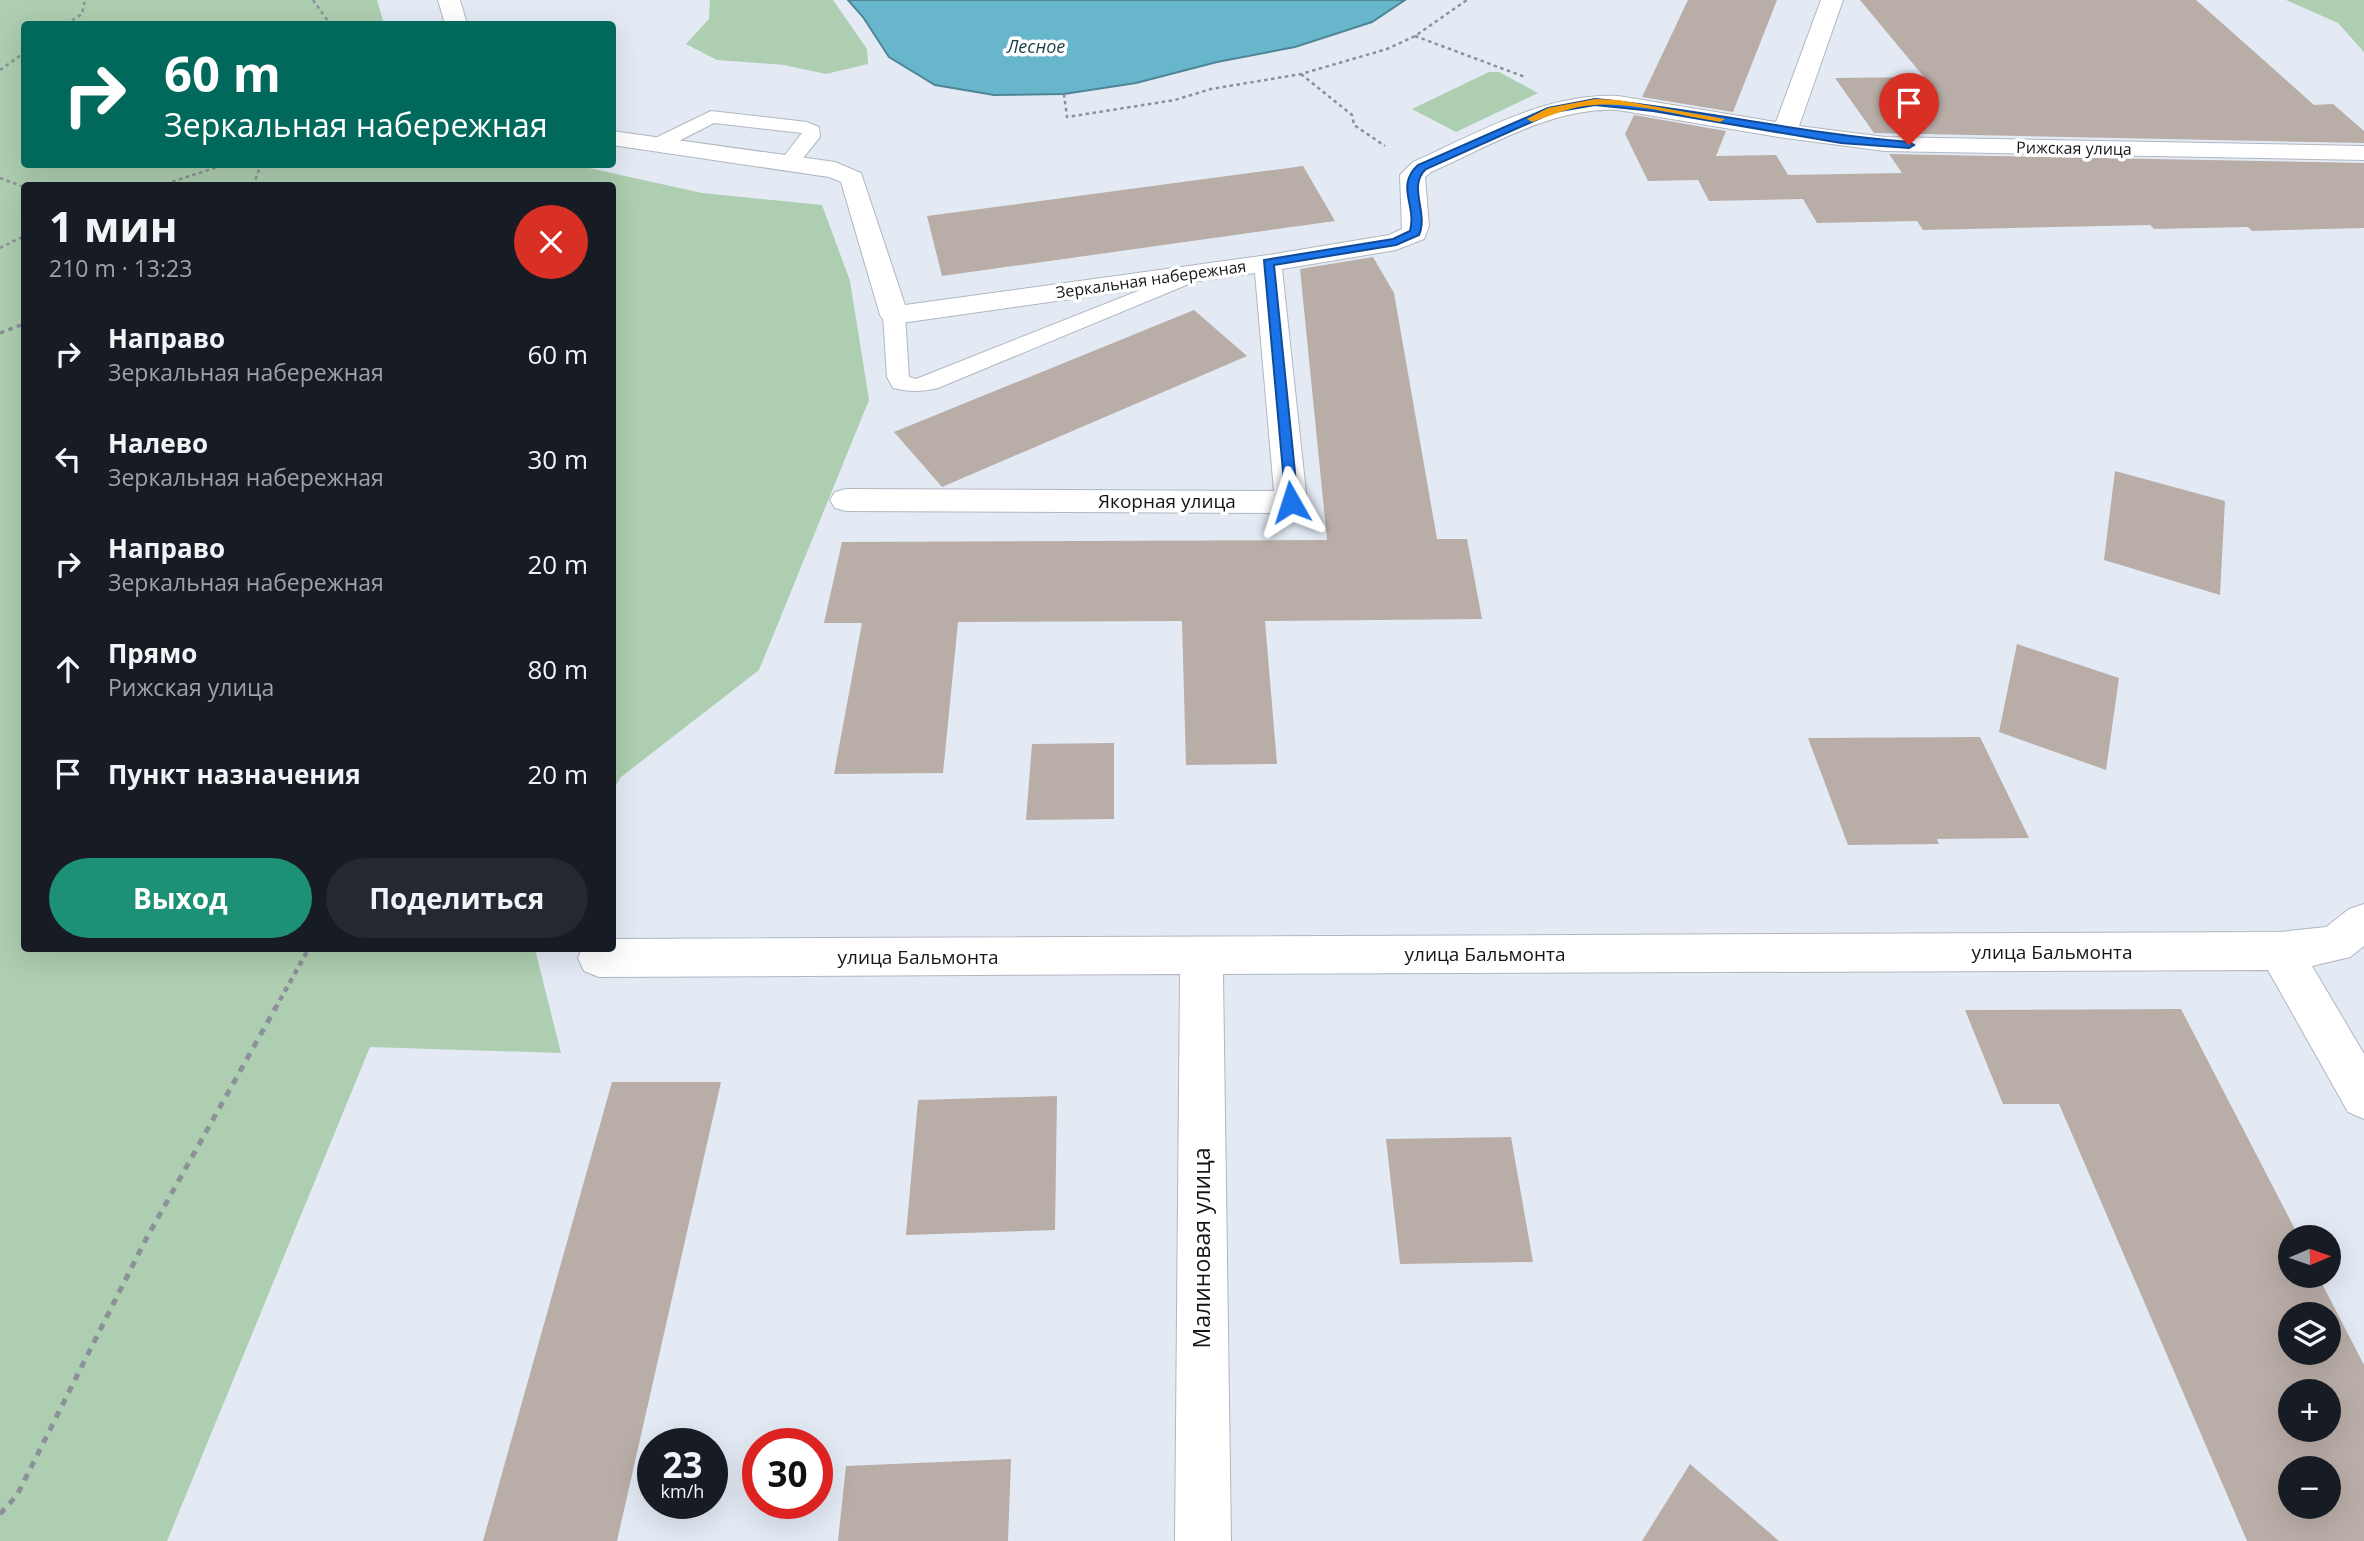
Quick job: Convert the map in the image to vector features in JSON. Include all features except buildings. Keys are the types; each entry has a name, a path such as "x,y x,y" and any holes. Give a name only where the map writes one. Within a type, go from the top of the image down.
{"street":[{"path":"449,0 455,21"},
{"path":"1422,167 1552,110 1574,104 1618,103 1785,131 1832,0"},
{"name":"Рижская улица","path":"1785,131 1885,144 2364,153"},
{"path":"616,139 835,170 852,178 894,315"},
{"name":"Зеркальная набережная","path":"894,315 1268,263 1396,242 1415,233 1418,221 1412,186 1413,175 1422,167"},
{"name":"Якорная улица","path":"846,500 1291,502 1268,263"},
{"name":"улица Бальмонта","path":"598,958 2280,951 2335,944 2364,922"},
{"path":"2280,951 2364,1097"},
{"name":"Малиновая улица","path":"1201,956 1203,1541"}],"lane":[{"path":"656,145 711,117 807,128 813,131 788,163"},
{"path":"894,315 898,377 901,383 915,386 930,383 1201,272"}],"path":[{"path":"71,21 82,14 85,0"},
{"path":"313,0 328,21"},
{"path":"1064,94 1067,117 1175,100 1211,89 1301,74 1387,49 1415,36 1467,0"},
{"path":"1415,36 1550,88 1574,104"},
{"path":"0,70 21,55"},
{"path":"1301,74 1352,116 1354,125 1367,136 1422,167"},
{"path":"171,182 215,168"},
{"path":"0,177 21,186"},
{"path":"0,248 21,238"},
{"path":"0,333 21,325"},
{"path":"0,1514 17,1494 146,1239 307,952"}],"green space":[{"path":"0,0 377,0 383,21 21,21 21,168 589,168 702,193 822,205 850,281 869,400 759,670 621,777 616,785 616,182 21,182 21,952 536,952 561,1053 370,1047 167,1541 0,1541"},
{"path":"710,0 833,0 867,49 868,64 826,74 784,65 717,60 686,44 709,19"},
{"path":"2286,0 2364,0 2364,52 2338,23"},
{"path":"1489,72 1499,72 1538,93 1456,132 1412,109"}],"water":[{"name":"Лесное","path":"848,0 1405,0 1372,22 1295,47 1217,62 1136,83 1064,94 994,95 935,85 889,57 863,17"}],"slow traffic":[{"path":"1532,119 1574,104 1595,102 1618,103 1720,119"}],"route":[{"path":"1291,502 1268,263 1396,242 1415,233 1418,221 1412,186 1413,175 1422,167 1552,110 1595,102 1653,108 1841,140 1909,145"}]}
